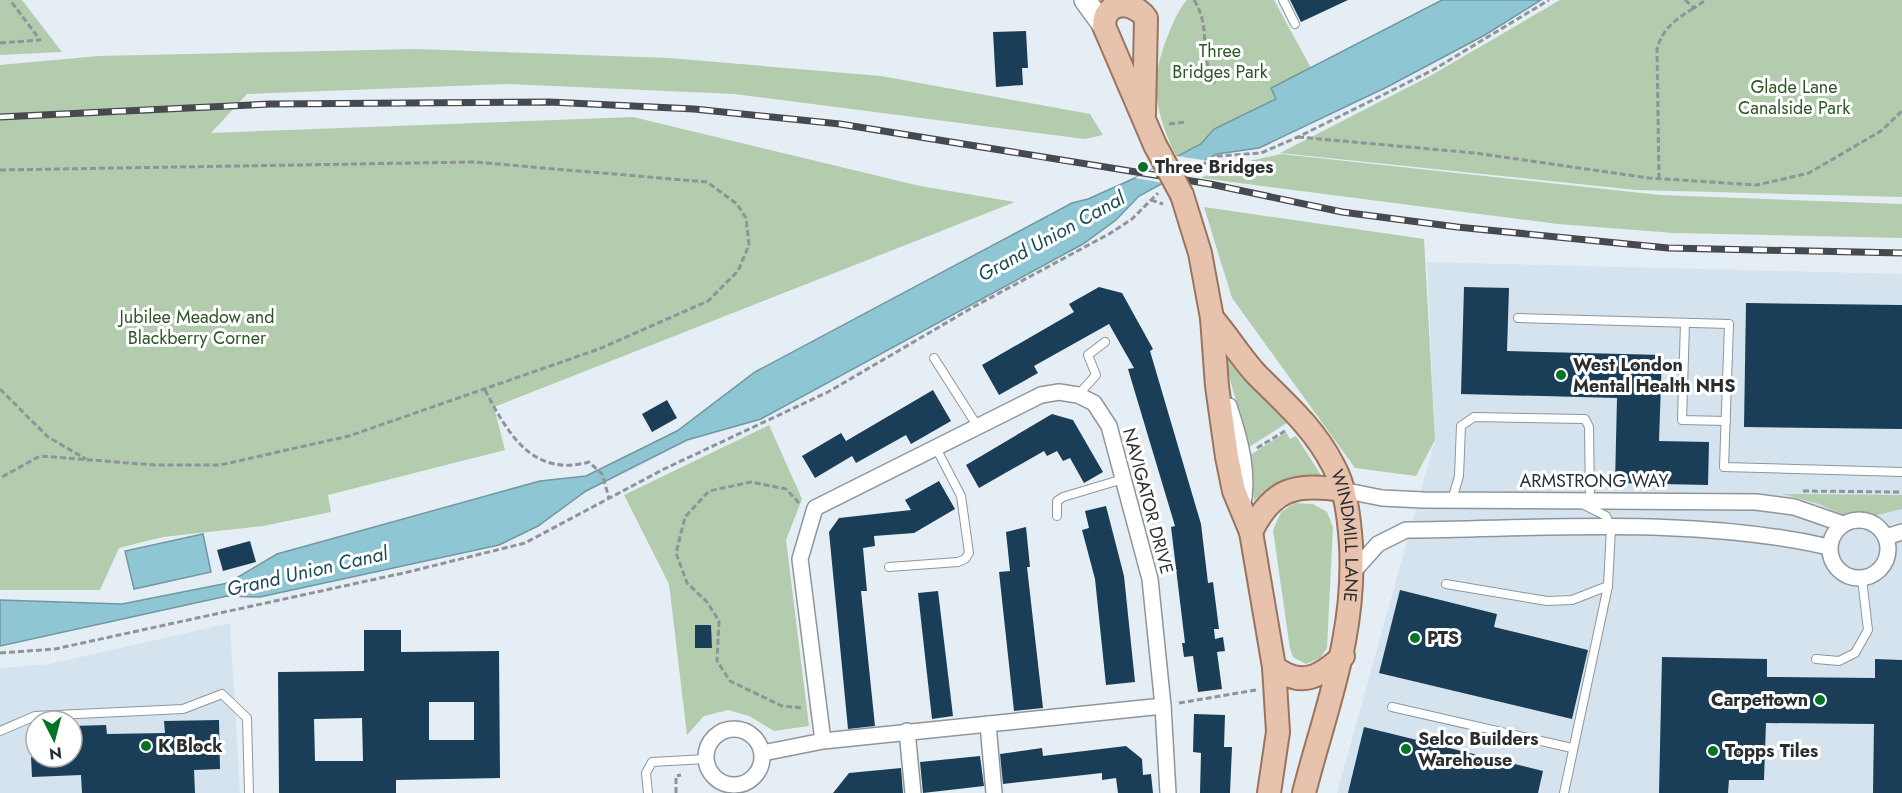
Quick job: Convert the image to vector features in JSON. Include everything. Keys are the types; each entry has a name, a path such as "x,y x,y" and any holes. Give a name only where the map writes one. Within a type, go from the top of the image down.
{"main road":[{"name":"WINDMILL LANE","path":"1084,0 1106,31 1153,128 1173,192 1200,253 1212,318 1216,386 1227,457 1241,510 1251,532 1275,677 1278,732 1269,793"},
{"path":"1119,2 1137,5 1149,16 1138,40 1128,44 1117,43 1106,31 1106,12 1119,2"},
{"name":"WINDMILL LANE","path":"1149,16 1153,128"},
{"name":"WINDMILL LANE","path":"1212,318 1253,369 1286,401 1316,436 1333,464 1348,510 1352,573 1343,656 1304,793"},
{"path":"1251,532 1259,515 1278,496 1291,488 1312,485 1342,490"},
{"path":"1275,677 1309,678 1327,671 1343,656"}],"street":[{"path":"823,741 800,559 816,508 1041,395 1059,392 1078,395"},
{"name":"NAVIGATOR DRIVE","path":"1078,395 1094,403 1109,426 1150,579 1163,706 1168,793"},
{"name":"ARMSTRONG WAY","path":"1342,490 1382,498 1452,501 1756,501 1794,507 1843,524 1852,521 1872,523 1886,537"},
{"path":"1843,524 1836,530 1829,547 1833,564 1838,570 1853,578 1862,579 1871,576 1884,564 1888,555 1886,537 1902,532"},
{"path":"1352,573 1378,544 1406,530 1611,528 1746,531 1829,547"},
{"path":"763,753 823,741 907,731 1163,706"},
{"path":"988,724 994,793"},
{"path":"732,729 752,735 763,753 762,765 757,774 739,789 716,780 707,764 710,742 717,735 732,729"},
{"path":"907,731 913,793"}],"lane":[{"path":"1283,0 1295,24"},
{"path":"1518,318 1729,324 1725,467 1902,472"},
{"path":"1685,323 1682,420 1726,421"},
{"path":"1078,395 1096,375 1088,355 1105,342"},
{"path":"934,358 978,427"},
{"path":"1452,501 1459,476 1461,426 1474,417 1585,419 1589,427 1584,501 1606,516 1611,528 1608,586 1564,793"},
{"path":"889,567 958,562 965,560 969,553 961,496 936,448"},
{"path":"1057,516 1057,501 1063,496 1123,479"},
{"path":"1816,659 1839,661 1855,653 1868,630 1862,579"},
{"path":"1446,584 1547,601 1572,600 1608,586"},
{"path":"0,730 35,716 183,709 222,694 247,718 249,793"},
{"path":"1392,707 1572,748"},
{"path":"648,793 646,773 652,762 707,764"}],"path":[{"path":"0,43 40,40 10,0"},
{"path":"1194,0 1202,12 1205,29 1205,63 1215,84"},
{"path":"1209,161 1218,156 1261,153 1298,137 1433,70 1549,0"},
{"path":"1685,0 1694,8"},
{"path":"1659,179 1657,49 1660,37 1674,21 1706,0"},
{"path":"1298,137 1475,153 1659,179 1757,185 1809,173 1881,131 1902,111"},
{"path":"1153,128 1185,122"},
{"path":"0,170 474,162 707,182 736,204 746,218 749,245 738,271 708,301 599,349 349,436 220,465 155,465 40,456 0,478"},
{"path":"0,653 55,649 408,573 525,543 664,469 828,392 975,306 1109,234 1173,192"},
{"path":"0,389 48,437 87,460"},
{"path":"484,390 505,428 526,452 552,464 589,462 602,474 609,498"},
{"path":"1253,451 1290,428"},
{"path":"812,517 786,489 751,482 709,491 685,517 676,553 687,583 707,602 719,621 717,661 730,681 782,706 818,709"},
{"path":"1798,491 1902,492"},
{"path":"1163,706 1275,677"},
{"path":"676,793 676,776 707,764"}],"shaded area":[{"path":"1427,262 1902,274 1902,793 1337,793 1435,440"},
{"path":"230,623 240,793 0,793 0,668 50,664"}],"green space":[{"path":"0,0 22,0 62,52 0,55"},
{"name":"Three Bridges Park","path":"1187,0 1274,0 1311,68 1272,88 1276,99 1214,129 1201,144 1176,156 1159,109 1157,80 1169,33"},
{"name":"Glade Lane Canalside Park","path":"1560,0 1902,0 1902,197 1636,190 1280,153 1430,76"},
{"name":"Jubilee Meadow and Blackberry Corner","path":"415,49 669,58 881,76 1090,114 1103,135 1085,139 734,94 506,84 247,94 211,133 633,117 920,186 1015,202 494,407 505,450 328,495 331,512 263,526 163,537 119,548 100,590 0,590 0,65 98,56"},
{"path":"1281,154 1660,195 1902,204 1902,238 1674,233 1558,224 1201,178 1226,166"},
{"path":"1204,207 1424,239 1435,440 1416,476 1355,468 1232,298"},
{"path":"1225,348 1242,375 1290,421 1249,447 1222,351"},
{"path":"769,425 802,499 786,540 809,726 774,731 749,716 728,710 704,716 687,735 669,584 624,495"},
{"path":"1286,432 1290,439 1296,436 1321,475 1284,480 1269,488 1254,501 1247,457"},
{"path":"1782,494 1902,495 1902,509 1861,519 1851,519 1819,504"},
{"path":"1295,503 1313,504 1327,512 1333,527 1327,648 1320,658 1306,664 1293,657 1290,649 1273,530 1281,512"}],"water":[{"name":"Grand Union Canal","path":"1442,0 1541,0 1485,35 1387,87 1259,148 1217,154 1139,196 1116,220 1083,244 761,419 687,440 586,491 538,526 499,545 260,597 227,596 0,646 0,600 122,604 228,583 277,554 540,481 586,476 677,431 755,372 1072,203 1088,199 1135,178 1201,144 1214,129 1276,99 1271,88"},
{"path":"203,534 211,572 134,589 125,551"}],"pier":[{"path":"1176,156 1210,161 1165,186 1163,183 1135,178"}],"building":[{"path":"1290,0 1348,0 1301,22"},
{"path":"1026,31 1028,68 1022,68 1023,85 996,87 993,32"},
{"path":"1099,287 1122,293 1153,349 1150,351 1201,524 1208,583 1213,582 1219,629 1214,629 1215,639 1223,637 1225,651 1217,652 1222,689 1198,692 1193,656 1184,657 1182,643 1185,643 1171,527 1175,526 1128,369 1134,368 1109,324 1034,366 1038,373 999,395 982,365 1074,312 1069,304"},
{"name":"West London Mental Health NHS","path":"1464,287 1509,288 1507,351 1662,355 1659,441 1709,442 1708,485 1615,483 1617,398 1461,394"},
{"path":"1746,303 1902,305 1902,429 1744,427"},
{"path":"933,390 951,421 911,444 906,435 856,463 852,456 815,478 802,456 841,433 846,441"},
{"path":"667,400 677,418 652,432 642,414"},
{"path":"1052,414 1073,420 1103,472 1084,483 1070,458 1063,461 1057,451 1047,456 1044,451 979,488 966,465"},
{"path":"939,481 955,509 914,533 874,536 875,546 863,548 867,591 861,591 875,726 848,729 829,532 839,518 911,510 905,500"},
{"path":"1106,506 1124,576 1135,682 1106,685 1095,579 1082,530 1089,528 1085,511"},
{"path":"1026,527 1030,567 1027,567 1043,708 1014,711 999,572 1010,571 1006,532"},
{"path":"250,541 256,562 223,571 217,550"},
{"path":"1400,590 1497,614 1494,627 1588,650 1572,719 1379,673"},
{"path":"938,591 953,716 932,719 918,593"},
{"path":"695,625 711,625 712,648 695,648"},
{"path":"364,630 401,630 401,652 499,651 500,778 396,780 396,793 279,793 278,672 364,671","holes":["429,702 474,702 474,740 429,740","362,718 363,761 315,761 314,719"]},
{"name":"Topps Tiles","path":"1662,657 1767,659 1767,677 1875,678 1875,659 1902,660 1902,793 1873,793 1874,724 1766,723 1764,780 1729,780 1728,793 1659,793"},
{"path":"1194,714 1225,715 1224,747 1232,747 1230,793 1200,793 1201,753 1193,752"},
{"name":"K Block","path":"219,720 220,769 194,770 195,793 82,793 81,775 32,777 32,769 84,769 84,726 106,725 107,734 165,733 164,721"},
{"name":"Selco Builders Warehouse","path":"1364,727 1543,771 1538,793 1348,793"},
{"path":"1126,746 1142,759 1143,775 1151,774 1153,793 1118,793 1116,778 1102,780 1102,773 1003,784 1000,754 1042,748 1043,756"},
{"path":"980,756 984,786 923,793 920,762"},
{"path":"901,768 903,793 833,793 849,773"}],"railway":[{"path":"0,117 270,104 550,102 694,109 840,124 1210,184 1342,212 1457,227 1668,248 1902,253"}],"place":[{"name":"Three Bridges","path":"1143,167"},
{"name":"West London Mental Health NHS","path":"1561,375"},
{"name":"PTS","path":"1415,638"},
{"name":"Carpettown","path":"1820,700"},
{"name":"K Block","path":"146,746"},
{"name":"Selco Builders Warehouse","path":"1406,749"},
{"name":"Topps Tiles","path":"1713,751"}]}
